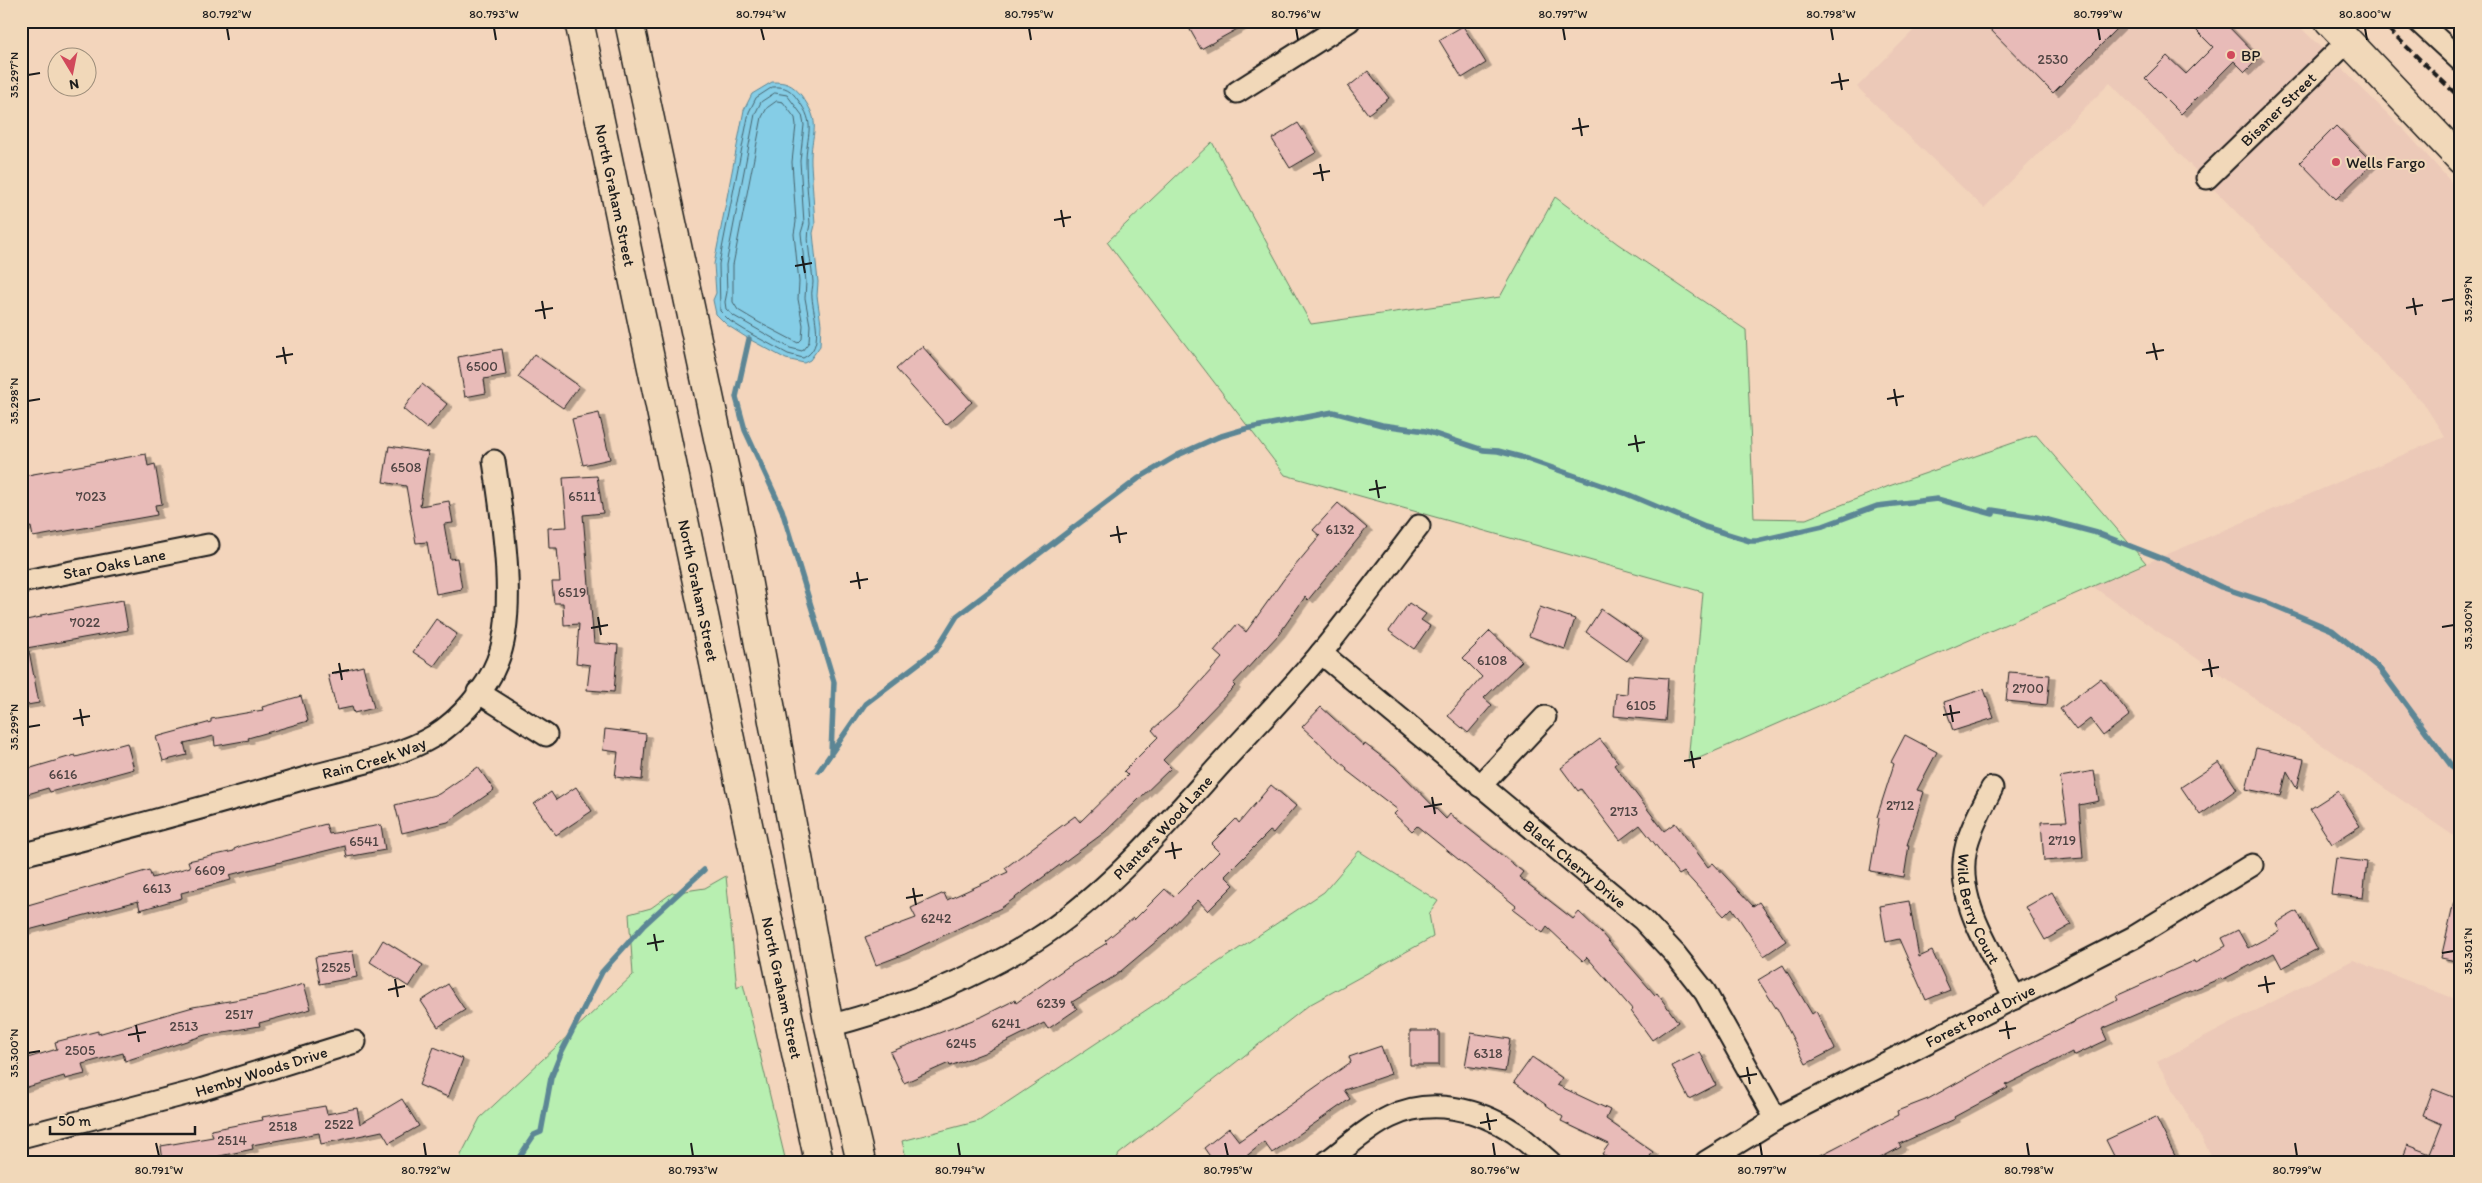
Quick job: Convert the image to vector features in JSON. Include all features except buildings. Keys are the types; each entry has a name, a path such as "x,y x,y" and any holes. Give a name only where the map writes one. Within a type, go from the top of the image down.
{"main road":[{"name":"North Graham Street","path":"579,21 819,1162"},
{"path":"629,21 740,541 829,1026 861,1162"},
{"path":"2329,21 2461,160"}],"street":[{"path":"1237,92 1349,21"},
{"path":"2418,21 2461,61"},
{"name":"Bisaner Street","path":"2207,178 2348,41"},
{"name":"Rain Creek Way","path":"21,855 222,803 400,751 434,736 461,715 491,676 498,661 508,613 501,509 494,460"},
{"name":"Planters Wood Lane","path":"829,1026 887,1010 940,991 985,969 1034,940 1074,912 1153,839 1321,653 1419,526"},
{"name":"Star Oaks Lane","path":"21,582 208,545"},
{"name":"Black Cherry Drive","path":"1321,653 1643,920 1675,954 1705,992 1776,1119"},
{"path":"478,692 546,735"},
{"path":"1480,786 1545,717"},
{"name":"Wild Berry Court","path":"1992,788 1966,845 1964,871 1966,892 1970,910 2016,998"},
{"name":"Forest Pond Drive","path":"1706,1162 1776,1119 2134,936 2252,865"},
{"name":"Hemby Woods Drive","path":"21,1137 197,1091 355,1042"},
{"path":"1328,1162 1391,1116 1410,1110 1440,1106 1468,1111 1490,1118 1515,1133 1550,1162"}],"shaded area":[{"path":"1923,21 2294,21 2406,132 2461,193 2461,841 2092,586 2445,437 2424,404 2110,83 1984,208 1857,87"},
{"path":"2353,960 2461,1001 2461,1162 2215,1162 2157,1062"}],"green space":[{"path":"1212,142 1311,324 1500,297 1555,197 1618,244 1746,330 1754,518 1806,519 1889,486 2036,435 2146,563 1688,763 1703,592 1285,475 1107,242"},
{"path":"1359,851 1438,901 1429,914 1433,937 1309,1005 1119,1154 1115,1162 907,1162 902,1141 979,1121 1324,892"},
{"path":"726,876 737,988 743,984 786,1162 460,1162 461,1155 480,1118 633,975 629,914 651,908 672,893 705,888"}],"water":[{"path":"772,82 785,83 795,88 808,105 814,121 811,153 815,225 813,233 818,282 817,296 821,324 820,346 810,360 804,363 786,359 727,325 716,314 713,300 716,293 714,264 744,110 752,94"}],"waterway":[{"path":"749,339 736,397 745,430 782,510 834,682 831,753"},
{"path":"819,771 865,704 936,650 957,616 1139,478 1178,455 1218,437 1245,429 1333,412 1382,425 1426,431 1483,450 1498,451 1521,457 1627,494 1705,527 1750,541 1823,526 1877,506 1937,499 1993,514 1992,510 2037,517 2097,533 2166,560 2221,587 2266,602 2332,630 2379,668 2453,768 2461,773"},
{"path":"516,1162 534,1135 541,1132 551,1078 561,1053 602,972 644,925 704,870"}],"railway":[{"path":"2380,21 2461,99"}],"place":[{"name":"BP","path":"2231,55"},
{"name":"Wells Fargo","path":"2336,162"}]}
